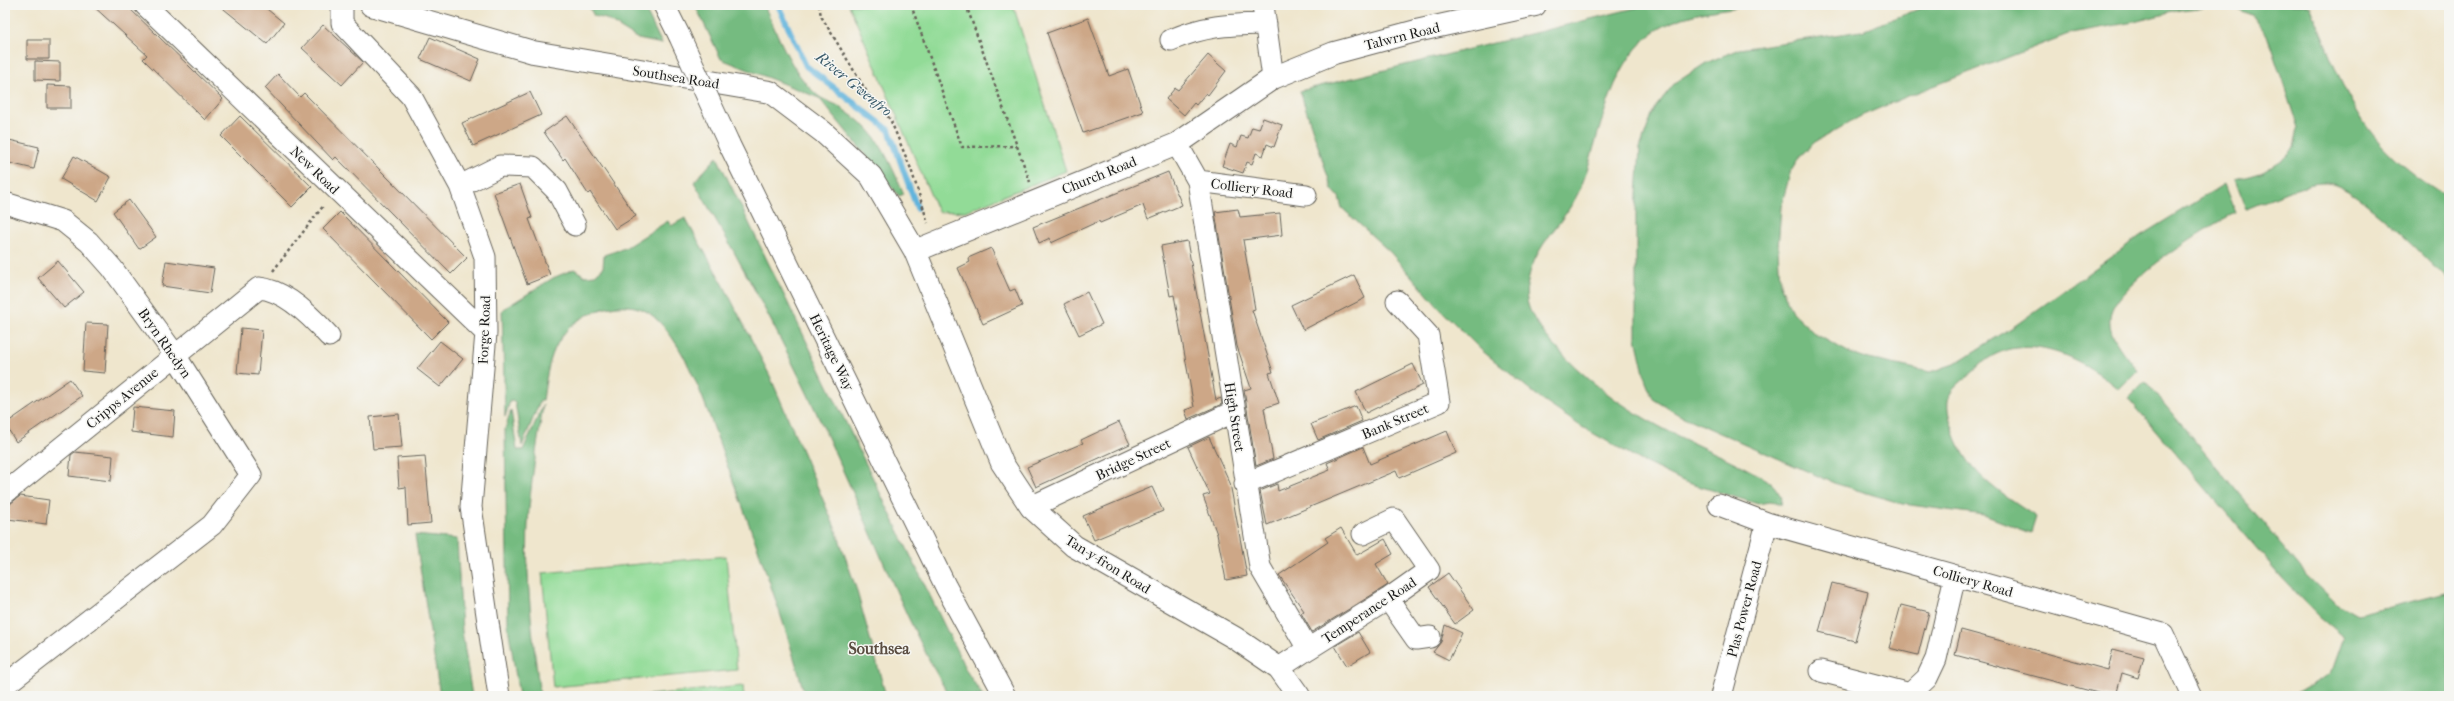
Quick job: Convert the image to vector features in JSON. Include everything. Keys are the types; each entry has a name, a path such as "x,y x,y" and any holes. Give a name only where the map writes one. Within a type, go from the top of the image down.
{"main road":[{"name":"Southsea Road","path":"371,5 533,52 770,92 823,132 871,176 915,251"},
{"name":"Talwrn Road","path":"1273,78 1334,53 1416,31 1535,5"},
{"name":"Church Road","path":"915,251 1177,144 1273,78"},
{"name":"Tan-y-fron Road","path":"915,251 999,456 1031,507 1074,546 1235,638 1279,668 1299,696"}],"street":[{"name":"New Road","path":"145,5 486,333"},
{"name":"Forge Road","path":"342,5 342,23 411,96 460,186 485,257 486,333 471,507 499,696"},
{"name":"Heritage Way","path":"664,5 729,144 946,587 1004,696"},
{"path":"1172,40 1193,31 1265,15 1273,78"},
{"name":"High Street","path":"1177,144 1198,181 1235,410 1245,484 1260,567 1308,649"},
{"path":"460,186 500,166 532,167 557,191 575,225"},
{"name":"Colliery Road","path":"1198,181 1306,195"},
{"name":"Bryn Rhedyn","path":"5,203 63,221 89,242 112,268 175,355 251,475 212,525 5,685"},
{"path":"259,288 270,289 287,298 329,336"},
{"name":"Cripps Avenue","path":"5,493 259,288"},
{"name":"Bank Street","path":"1245,484 1439,402 1428,335 1397,301"},
{"name":"Bridge Street","path":"1031,507 1235,410"},
{"name":"Colliery Road","path":"1719,505 1767,523 2163,634 2192,696"},
{"name":"Temperance Road","path":"1308,649 1388,599 1429,570 1394,519 1363,534"},
{"name":"Plas Power Road","path":"1721,696 1767,523"},
{"path":"1821,671 1910,694 1927,678 1936,659 1955,576"},
{"path":"1388,599 1416,638 1430,637"},
{"path":"1279,668 1308,649"}],"path":[{"path":"819,5 821,16 868,94 890,119 911,169 935,243"},
{"path":"911,5 962,147 1017,146"},
{"path":"966,5 1032,189"},
{"path":"259,288 336,190"}],"green space":[{"path":"588,5 643,5 662,44 638,39 606,19 594,16"},
{"path":"695,5 764,5 780,41 799,75 819,96 840,107 867,128 884,151 904,194 899,196 819,98 721,59"},
{"path":"849,5 1013,5 1066,171 966,211 938,212"},
{"path":"1647,5 1755,5 1707,12 1684,18 1662,27 1636,48 1618,77 1612,92 1579,192 1534,260 1526,294 1529,309 1551,342 1563,355 1602,390 1631,410 1662,428 1742,466 1770,482 1782,498 1781,504 1769,502 1758,504 1685,482 1644,462 1582,427 1545,402 1480,349 1440,309 1391,253 1342,208 1339,197 1332,189 1300,91"},
{"path":"1929,5 2310,5 2338,76 2352,103 2368,128 2388,152 2424,182 2449,198 2449,281 2391,224 2373,209 2340,187 2327,183 2306,185 2246,209 2235,180 2263,172 2281,161 2294,148 2298,128 2267,35 2253,16 2234,7 2219,6 2180,10 2134,22 2071,33 1913,94 1861,116 1815,142 1800,156 1791,170 1781,207 1778,248 1780,284 1792,312 1815,334 1850,353 1869,359 1930,372 1954,364 2016,325 2140,236 2224,184 2235,213 2221,220 2163,258 2143,274 2115,305 2110,318 2112,332 2119,346 2137,371 2119,389 2091,369 2075,360 2058,353 2040,349 2023,348 2006,350 1989,358 1959,383 1948,398 1948,411 1950,419 1957,440 1965,455 1974,468 1995,489 2036,517 2031,533 1984,515 1903,504 1834,483 1679,415 1653,399 1646,382 1636,338 1636,211 1640,148 1654,109 1674,84 1706,63 1739,49 1862,31"},
{"path":"717,157 967,672 983,696 949,696 919,640 807,392 753,286 694,182"},
{"path":"685,218 723,284 770,376 836,530 856,588 886,696 805,696 770,582 707,410 689,366 666,330 653,316 646,311 632,306 617,306 602,309 580,319 561,337 555,348 547,373 543,401 540,401 522,446 515,402 510,401 505,417 502,310 553,278 574,269 585,276 595,275 603,268 604,255 625,248 668,221 671,226"},
{"path":"2145,381 2305,573 2335,602 2358,615 2449,592 2449,696 2293,696 2331,674 2344,637 2318,615 2283,579 2128,398"},
{"path":"543,405 531,486 527,548 529,597 540,696 519,696 508,626 505,429 511,410 517,450 523,450"},
{"path":"415,535 457,539 462,631 472,696 440,696"},
{"path":"726,556 737,670 553,687 542,573"},
{"path":"743,686 744,696 637,696"}],"building":[{"path":"92,5 126,5 223,99 205,120 143,59 147,55"},
{"path":"219,5 262,5 284,23 267,44"},
{"path":"1088,18 1109,76 1128,69 1143,112 1083,133 1047,33"},
{"path":"323,25 363,62 342,85 302,48"},
{"path":"430,37 480,59 471,81 420,59"},
{"path":"27,40 49,40 49,59 27,59"},
{"path":"1208,55 1226,71 1208,95 1206,93 1196,105 1194,103 1184,115 1166,99 1175,88 1178,90"},
{"path":"35,61 60,62 60,81 35,80"},
{"path":"278,74 300,97 304,93 467,258 451,274 336,157 333,160 265,88"},
{"path":"47,85 71,86 71,108 47,108"},
{"path":"530,92 541,115 473,146 462,123"},
{"path":"240,116 312,187 292,207 221,136"},
{"path":"567,116 636,216 615,229 590,192 588,194 565,158 563,160 544,132"},
{"path":"1263,118 1282,125 1274,147 1267,144 1263,156 1256,153 1252,164 1247,162 1243,173 1222,166 1230,144 1237,147 1241,136 1248,138 1252,127 1259,129"},
{"path":"5,139 39,147 34,169 5,162"},
{"path":"74,156 111,177 98,201 61,179"},
{"path":"1168,172 1182,205 1148,219 1143,205 1100,223 1099,221 1051,243 1050,238 1039,243 1033,227"},
{"path":"520,184 532,218 529,219 550,275 527,284 494,193"},
{"path":"129,200 156,237 139,249 113,212"},
{"path":"1238,209 1240,217 1280,213 1282,235 1243,240 1255,309 1252,310 1273,372 1269,373 1279,403 1264,408 1273,459 1256,466 1244,390 1251,388 1237,346 1215,212"},
{"path":"340,212 448,322 431,339 323,229"},
{"path":"1187,241 1216,400 1221,398 1222,404 1188,419 1185,410 1194,407 1174,295 1170,296 1161,246"},
{"path":"991,248 1010,291 1015,289 1022,306 983,324 958,268 970,262 968,258"},
{"path":"58,261 84,292 64,308 38,278"},
{"path":"166,261 214,268 210,293 162,286"},
{"path":"1354,275 1365,298 1303,330 1291,305"},
{"path":"1087,292 1102,324 1079,335 1064,304"},
{"path":"86,323 108,324 105,373 83,371"},
{"path":"241,328 262,330 258,375 237,373"},
{"path":"440,341 463,359 440,387 417,369"},
{"path":"1413,364 1423,385 1366,413 1356,392"},
{"path":"70,379 82,396 16,442 5,424"},
{"path":"1356,406 1362,421 1318,440 1311,424"},
{"path":"133,407 175,411 173,437 131,432"},
{"path":"399,414 402,447 373,449 370,417"},
{"path":"1119,422 1130,444 1036,487 1027,467 1083,443 1081,440"},
{"path":"1447,431 1456,453 1399,478 1396,471 1267,525 1260,491 1277,484 1278,491 1330,470 1327,463 1363,447 1370,464"},
{"path":"1209,437 1230,483 1247,576 1226,580 1217,534 1203,496 1210,494 1188,447"},
{"path":"75,452 113,456 111,481 69,476 71,455"},
{"path":"425,456 431,523 408,525 406,487 399,488 397,458"},
{"path":"1152,487 1163,511 1094,540 1083,516"},
{"path":"20,496 49,500 46,524 8,519 10,504"},
{"path":"1341,528 1357,555 1385,539 1393,554 1376,564 1388,585 1312,632 1301,613 1304,611 1279,575 1328,542 1325,538"},
{"path":"1448,573 1474,610 1455,624 1429,587"},
{"path":"1832,583 1868,592 1855,641 1819,632"},
{"path":"1901,605 1929,612 1918,655 1889,648"},
{"path":"1445,625 1462,633 1449,660 1433,652 1441,642"},
{"path":"1961,630 2108,670 2113,649 2144,657 2138,678 2122,673 2116,696 2109,696 1955,655"},
{"path":"1358,632 1370,652 1347,666 1335,646"}],"waterway":[{"name":"River Gwenfro","path":"778,5 806,66 889,130 917,208"}],"district":[{"name":"Southsea","path":"879,648"}]}
